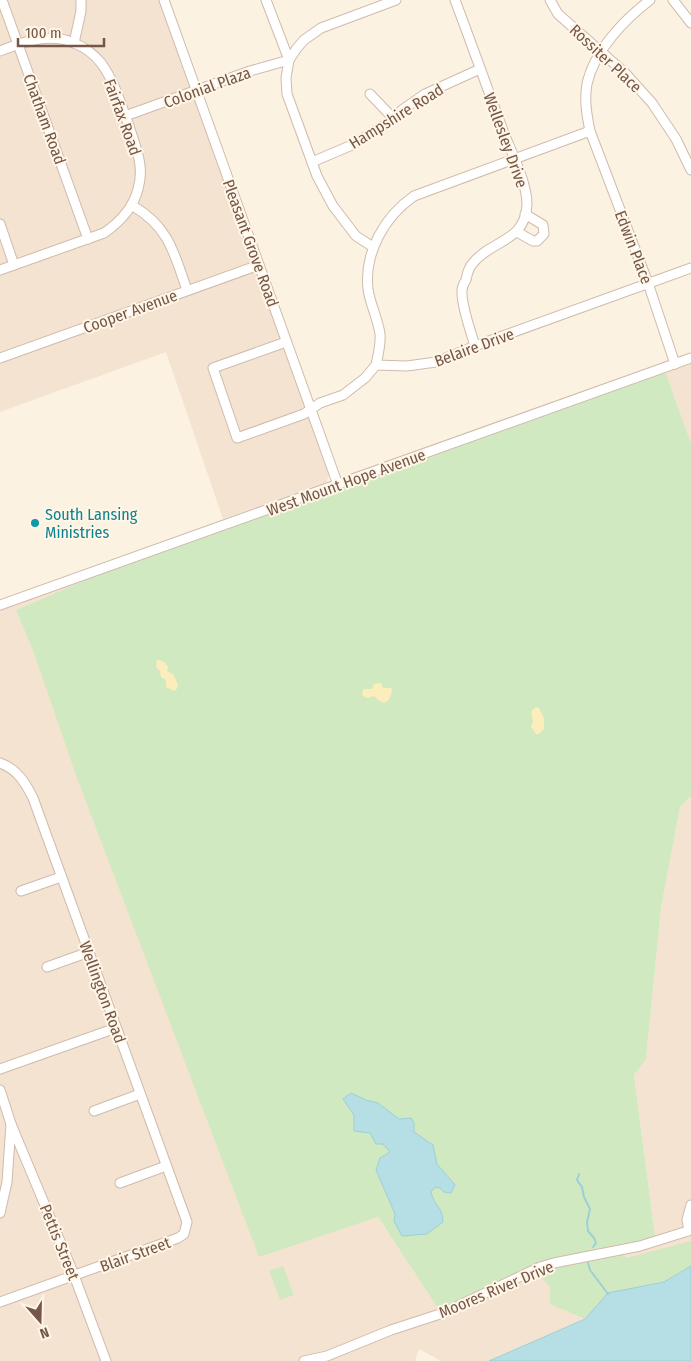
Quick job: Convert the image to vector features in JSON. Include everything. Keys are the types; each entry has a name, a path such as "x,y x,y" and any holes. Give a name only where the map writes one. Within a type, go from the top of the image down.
{"street":[{"name":"Chatham Road","path":"2,0 88,239"},
{"path":"0,50 18,44 50,38 74,43 81,11 81,0"},
{"name":"Pleasant Grove Road","path":"164,0 338,485"},
{"path":"266,0 289,60"},
{"path":"373,247 356,236 333,206 312,162 287,94 286,78 289,60 304,40 321,28 396,0"},
{"name":"Wellesley Drive","path":"455,0 525,189 527,204 517,232"},
{"name":"Rossiter Place","path":"550,0 558,14 625,72 652,103 676,139 691,170"},
{"name":"Edwin Place","path":"650,0 625,22 602,52 587,84 586,102 590,131 648,283 675,364"},
{"path":"673,0 691,23"},
{"name":"Fairfax Road","path":"74,43 94,55 101,62 116,91 138,152 140,165 139,189 132,206"},
{"name":"Colonial Plaza","path":"125,116 250,71 289,60"},
{"name":"Hampshire Road","path":"312,162 352,145 394,119 402,110 425,94 480,69"},
{"path":"370,94 394,119"},
{"path":"286,342 213,368 237,438 304,414 320,403 342,394 365,378 376,365 380,333 368,290 367,270 373,247 389,220 406,201 414,196 590,131"},
{"path":"0,270 104,233 115,225 132,206 146,214 161,229 173,250 187,290"},
{"path":"475,346 466,317 462,291 468,273 478,257 487,250 509,239 517,232 533,241 537,241 544,234 543,225 525,214"},
{"path":"0,224 14,265"},
{"name":"Cooper Avenue","path":"0,358 260,265"},
{"name":"Belaire Drive","path":"376,365 407,366 436,362 475,346 691,268"},
{"name":"West Mount Hope Avenue","path":"0,605 691,358"},
{"name":"Wellington Road","path":"0,763 16,772 27,787 187,1222 184,1234"},
{"path":"21,891 61,877"},
{"path":"47,967 88,952"},
{"path":"0,1069 116,1028"},
{"name":"Pettis Street","path":"0,1090 11,1124 74,1276 106,1361"},
{"path":"94,1111 140,1094"},
{"path":"0,1213 7,1182 11,1124"},
{"path":"120,1183 166,1166"},
{"path":"690,1230 687,1220 691,1205"},
{"name":"Moores River Drive","path":"304,1361 327,1356 391,1330 442,1313 540,1267 640,1246 690,1230"},
{"name":"Blair Street","path":"0,1302 178,1238 184,1234"}],"shaded area":[{"path":"0,0 164,0 329,474 327,482 223,519 166,352 0,412"},
{"path":"691,358 691,443 664,368"},
{"path":"155,550 16,610 35,656 259,1256 378,1217 443,1316 524,1274 656,1244 634,1075 646,1058 661,908 680,807 691,796 691,1266 664,1282 608,1293 585,1319 489,1361 441,1361 419,1349 415,1361 0,1361 0,604"}],"green space":[{"path":"664,368 691,443 691,796 680,807 661,908 646,1059 634,1075 656,1244 619,1251 627,1258 691,1241 691,1266 664,1282 608,1293 585,1319 550,1304 550,1287 536,1271 443,1316 378,1217 259,1257 77,778 35,656 16,610 155,550"},
{"path":"283,1266 294,1295 280,1300 269,1271"}],"sand":[{"path":"157,660 165,663 168,667 167,671 174,675 178,686 176,690 174,691 166,687 166,680 161,677 160,671 156,667"},
{"path":"381,683 383,688 391,688 392,690 390,698 386,702 381,702 374,696 367,698 363,696 362,692 364,689 372,689 374,684"},
{"path":"536,707 539,708 544,718 544,729 539,734 536,734 531,727 533,721 532,711"}],"water":[{"path":"351,1093 378,1103 399,1119 411,1118 414,1123 414,1132 433,1145 437,1164 455,1185 451,1193 444,1192 440,1188 435,1187 431,1192 442,1213 443,1222 427,1234 402,1236 394,1221 395,1214 376,1170 380,1158 390,1152 383,1144 376,1144 370,1133 354,1131 354,1115 343,1099"},
{"path":"691,1266 691,1361 489,1361 585,1319 608,1293 664,1282"}],"waterway":[{"path":"579,1174 577,1180 582,1187 584,1197 590,1209 587,1222 588,1231 596,1243 593,1247"},
{"path":"588,1263 590,1270 608,1294"}],"place":[{"name":"South Lansing Ministries","path":"35,523"}]}
